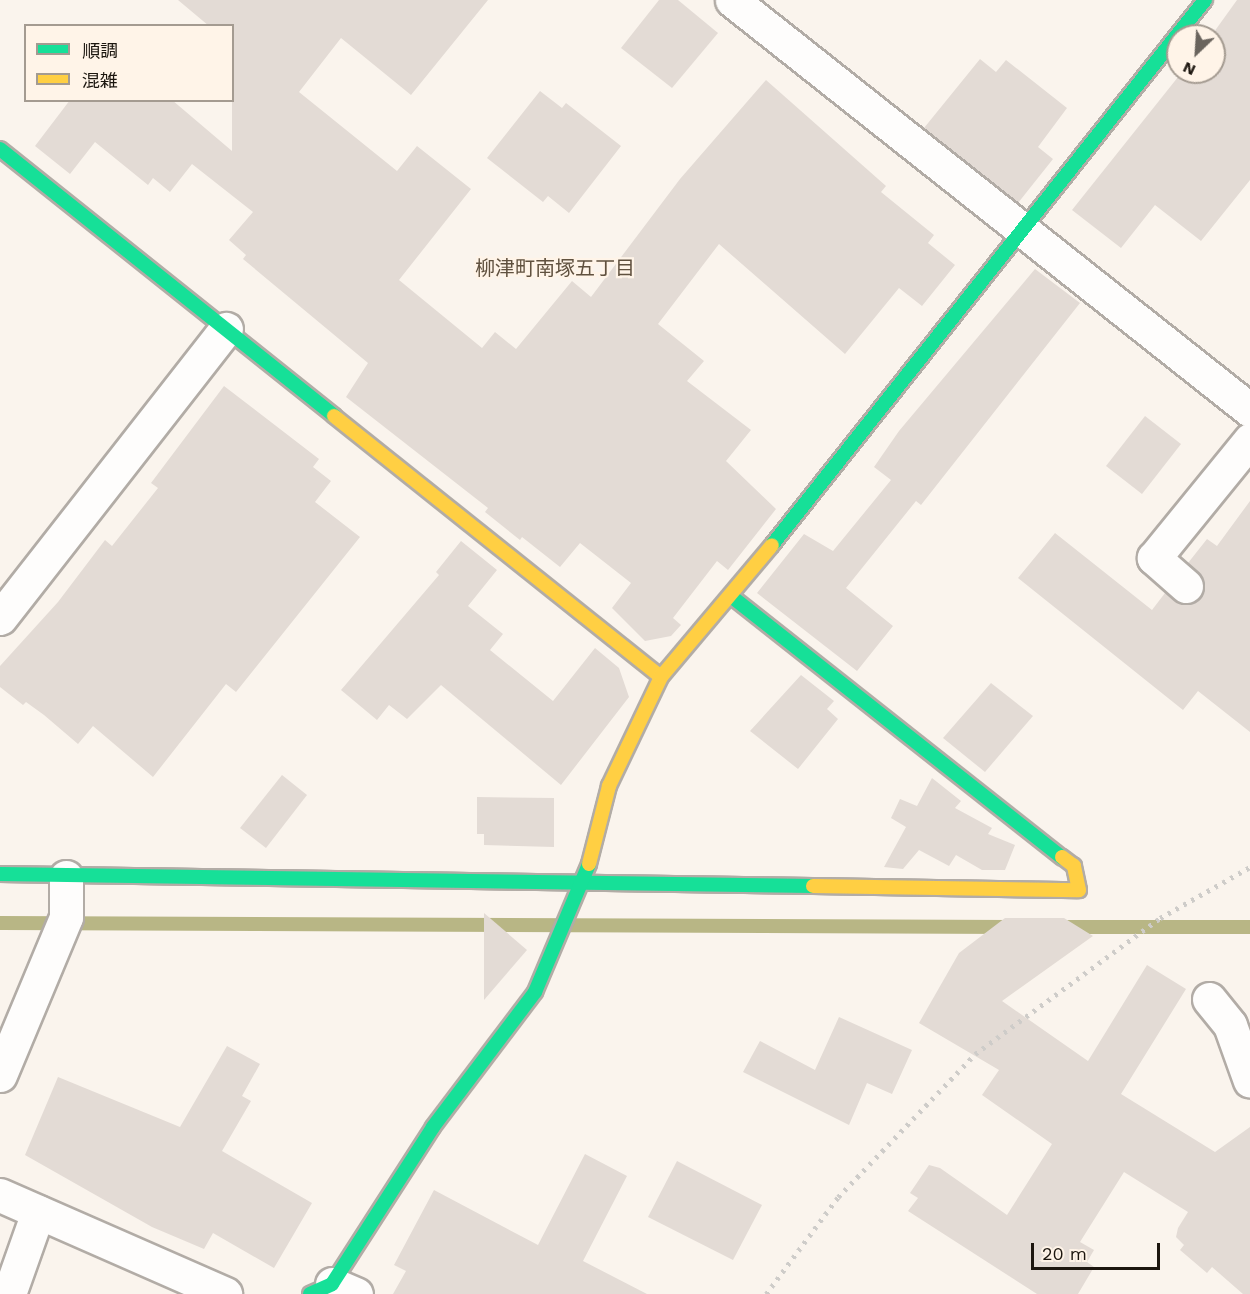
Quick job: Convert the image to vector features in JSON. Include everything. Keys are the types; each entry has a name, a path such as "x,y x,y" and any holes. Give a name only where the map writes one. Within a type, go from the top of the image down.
{"street":[{"path":"732,0 1250,410"},
{"path":"332,1291 433,1127 535,992 585,881 609,786 661,676 731,596 1205,0"},
{"path":"0,149 661,676"},
{"path":"0,618 226,329"},
{"path":"1186,586 1154,558 1250,440"},
{"path":"0,874 66,877 585,881 1079,890 1074,866 731,596"},
{"path":"0,1075 66,917 66,877"},
{"path":"1209,999 1230,1025 1250,1081"},
{"path":"0,1195 225,1294"},
{"path":"9,1294 38,1212"}],"building":[{"path":"178,0 488,0 411,95 341,38 299,92 397,171 417,146 471,189 399,280 482,348 495,332 516,349 572,281 591,297 680,179 766,80 886,186 881,192 934,235 928,243 955,265 922,306 899,288 845,354 719,244 658,324 704,361 687,381 751,430 726,461 776,509 728,570 717,561 673,618 681,625 671,636 645,641 612,608 631,583 580,543 560,567 522,537 520,540 485,512 488,508 346,397 368,363 243,259 246,255 229,240 253,212 192,164 170,192 153,178 148,185 95,142 70,174 35,146 68,102 174,102 232,151 234,24 207,24"},
{"path":"659,0 678,0 718,33 672,88 621,48"},
{"path":"1237,0 1250,0 1250,180 1201,241 1155,205 1121,248 1072,210 1172,84 1226,84 1226,24 1220,24"},
{"path":"980,59 996,72 1006,60 1067,108 1038,147 1053,159 1018,203 924,128"},
{"path":"540,91 562,108 566,103 621,146 569,213 548,196 543,202 487,158"},
{"path":"1035,269 1080,303 921,505 916,501 846,588 893,626 857,671 757,593 804,534 833,551 891,480 874,467 899,431"},
{"path":"224,386 319,459 313,467 331,481 315,502 360,537 236,692 226,684 153,777 93,726 78,744 26,702 23,705 0,687 0,666 58,602 105,540 112,546 158,488 151,483"},
{"path":"1145,416 1181,444 1142,494 1106,466"},
{"path":"1250,501 1250,732 1198,691 1183,710 1018,578 1055,533 1152,610 1165,593 1182,604 1191,604 1200,598 1204,581 1188,563 1207,539 1217,546"},
{"path":"461,541 497,570 468,606 503,634 490,650 553,701 595,648 619,668 629,697 561,785 441,685 407,719 389,705 377,720 341,690 439,575 436,572"},
{"path":"801,675 834,701 827,709 838,719 798,769 750,731"},
{"path":"991,683 1033,716 985,772 943,738"},
{"path":"282,775 307,795 266,848 240,828"},
{"path":"932,778 961,801 955,808 992,828 988,834 1015,845 1005,870 982,870 956,855 949,866 919,850 903,869 884,867 906,827 891,818 900,799 917,806"},
{"path":"477,797 554,798 554,847 484,845 484,834 477,834"},
{"path":"484,913 527,950 484,1000"},
{"path":"1005,918 1064,918 1093,936 1002,1001 1088,1061 1147,965 1186,989 1121,1094 1215,1152 1250,1127 1250,1294 1243,1294 1212,1267 1207,1273 1180,1250 1184,1245 1176,1237 1178,1228 1188,1212 1124,1172 1080,1242 1094,1250 1087,1262 1094,1267 1078,1294 1037,1294 908,1211 918,1198 910,1193 929,1165 940,1168 1007,1215 1052,1144 982,1095 999,1070 919,1023 959,953"},
{"path":"839,1017 912,1050 892,1094 867,1083 849,1125 743,1072 760,1041 815,1070"},
{"path":"227,1046 260,1064 242,1096 251,1101 222,1151 312,1203 274,1268 213,1233 204,1249 152,1227 25,1155 58,1077 180,1127"},
{"path":"585,1154 627,1176 583,1261 647,1294 393,1294 406,1271 394,1265 434,1190 538,1245"},
{"path":"677,1161 762,1205 733,1260 648,1217"}],"waterway":[{"path":"0,923 1012,927"},
{"path":"1061,927 1250,927"}],"railway":[{"path":"766,1294 838,1197 975,1054 1160,918 1250,867"}],"traffic: fast":[{"path":"772,545 1205,0"},
{"path":"0,149 334,416"},
{"path":"731,596 1062,857"},
{"path":"310,1294 332,1284 433,1127 535,992 589,864"},
{"path":"0,874 813,886"}],"traffic: slow":[{"path":"334,416 661,677"},
{"path":"589,864 609,786 661,677 772,545"},
{"path":"813,886 1079,890 1074,866 1062,857"}],"district":[{"name":"柳津町南塚五丁目","path":"555,268"}]}
